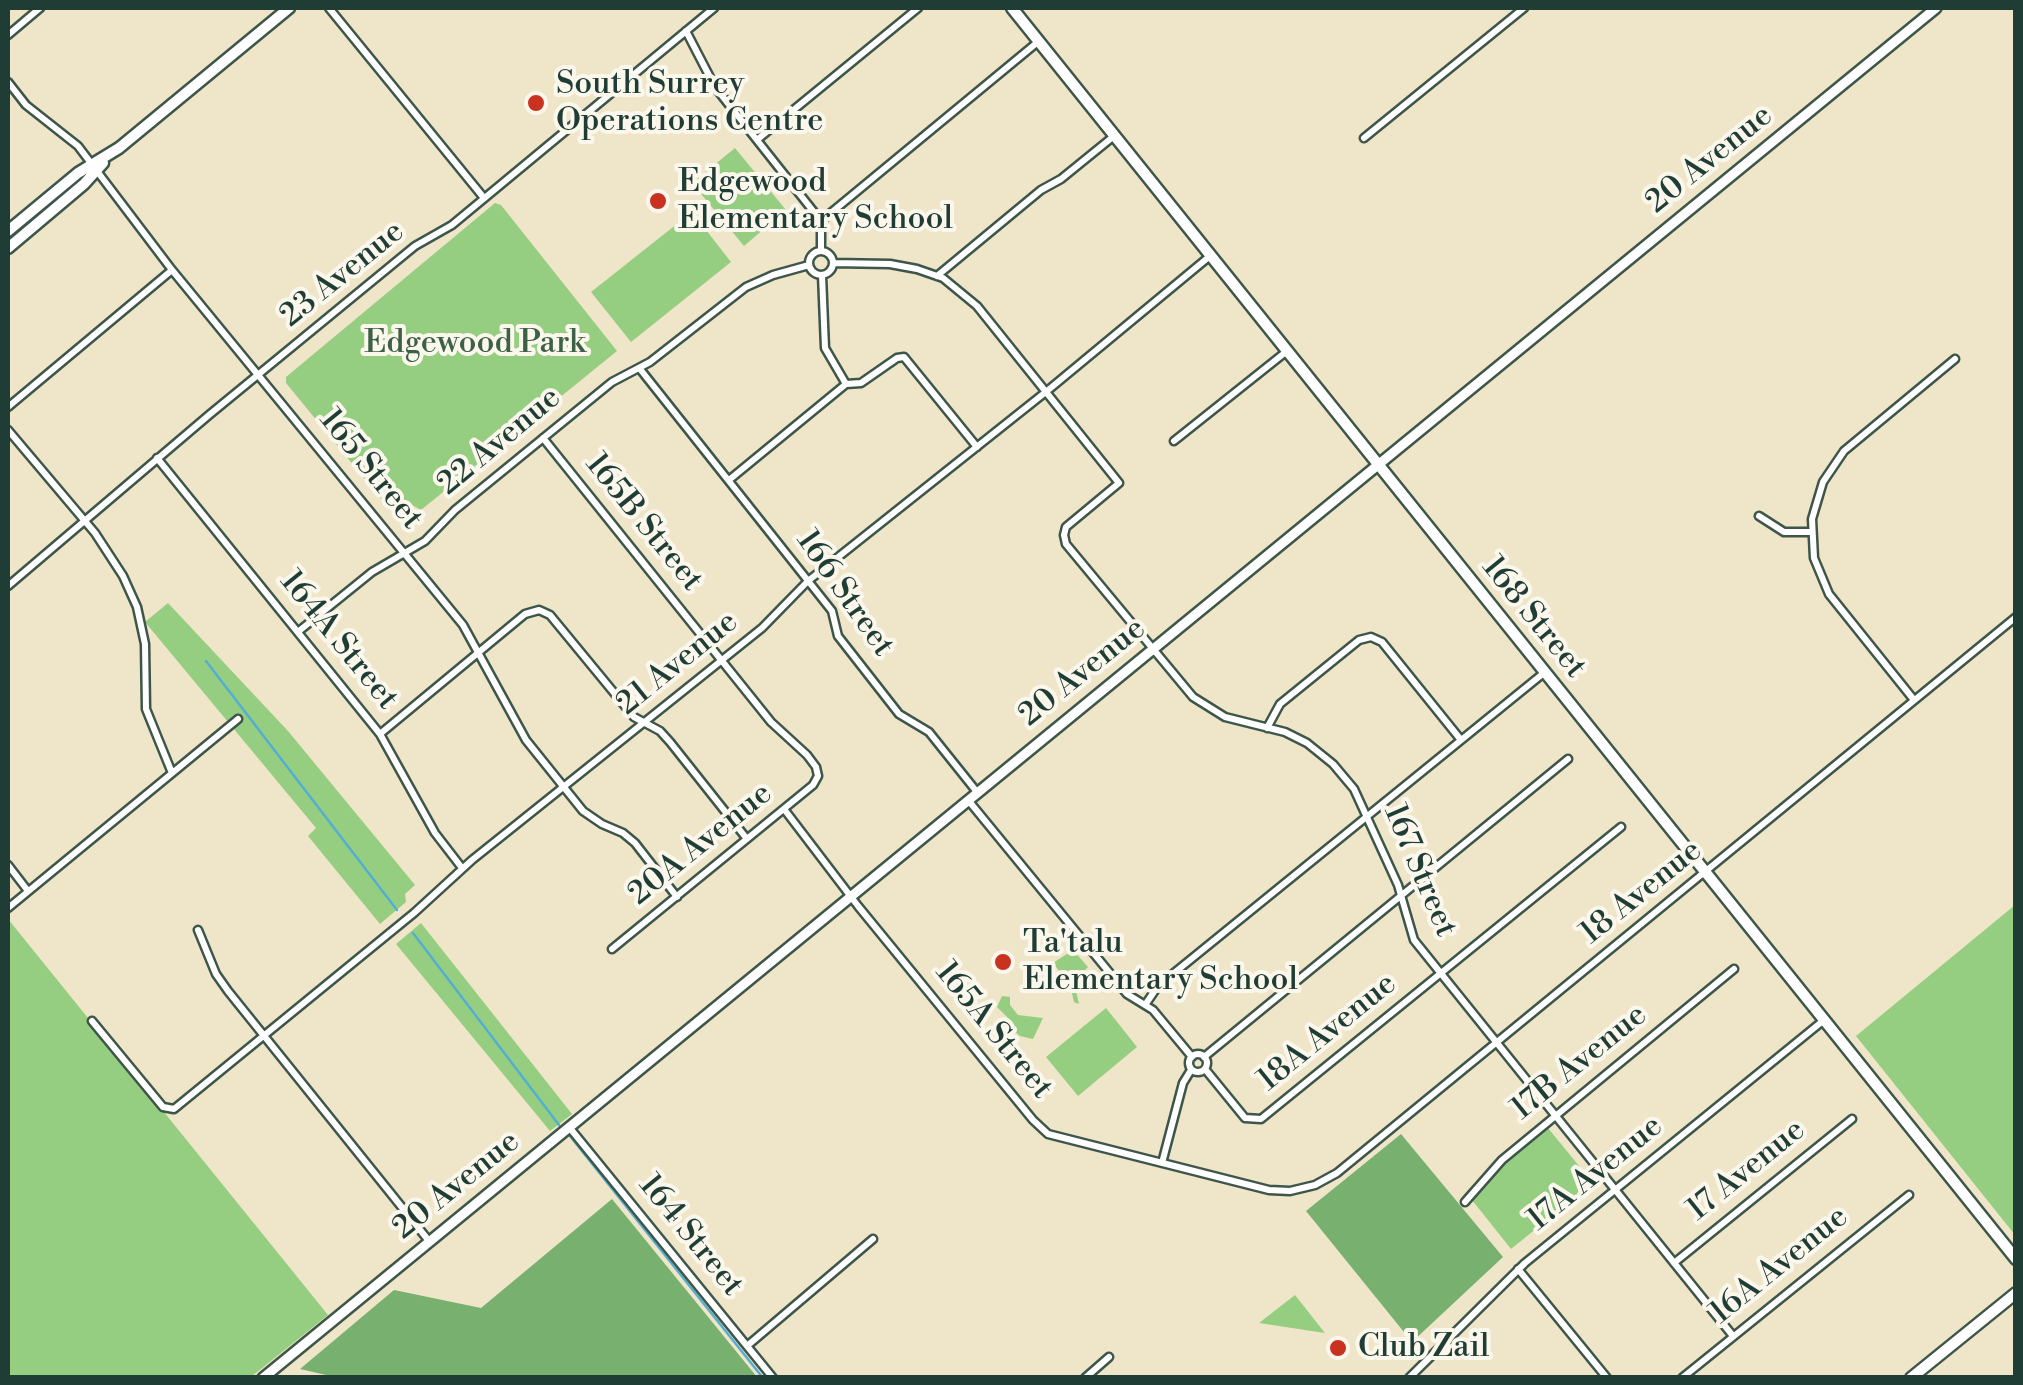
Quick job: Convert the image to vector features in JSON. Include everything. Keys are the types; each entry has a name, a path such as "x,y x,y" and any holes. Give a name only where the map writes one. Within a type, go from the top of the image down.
{"main road":[{"path":"8,248 94,168 289,8"},
{"name":"168 Street","path":"1012,8 2016,1260"},
{"path":"8,231 94,168"},
{"path":"1912,1378 2016,1293"}],"street":[{"path":"8,35 40,8"},
{"path":"330,8 484,198"},
{"name":"23 Avenue","path":"8,586 414,246 452,225 714,8"},
{"path":"758,139 918,8"},
{"path":"1364,138 1524,8"},
{"name":"20 Avenue","path":"263,1378 1936,8"},
{"path":"686,31 715,86 821,221 821,251"},
{"path":"821,221 1039,41"},
{"name":"165 Street","path":"8,82 26,105 76,144 172,270 463,625 526,740 564,788 583,811 623,832 635,843 677,897"},
{"path":"937,276 1114,136"},
{"path":"821,251 833,263 831,270 822,275"},
{"path":"821,251 811,257 809,265 822,275"},
{"name":"21 Avenue","path":"92,1020 162,1107 174,1110 414,913 462,868 762,628 808,581 1047,392 1210,256"},
{"path":"833,263 890,264 937,276 977,306 1047,392"},
{"name":"22 Avenue","path":"299,630 372,572 406,554 612,382 640,369 746,287 809,265"},
{"path":"8,407 172,270"},
{"path":"822,275 825,348 846,384"},
{"path":"1174,441 1287,351"},
{"path":"729,480 846,384 861,383 904,357 977,447"},
{"path":"1914,700 1829,594 1814,558 1811,532 1818,494 1836,460 1955,359"},
{"name":"166 Street","path":"640,369 832,611 838,636 899,714 929,732 977,792"},
{"name":"167 Street","path":"1047,392 1119,483 1066,527 1066,544 1151,649 1205,706 1238,722 1294,736 1322,754 1354,789 1368,815 1414,940 1733,1336"},
{"path":"8,430 114,560 137,607 145,644 146,709 172,773"},
{"name":"165B Street","path":"543,438 771,722 807,755 818,776"},
{"name":"164A Street","path":"157,458 380,734 434,833 462,868"},
{"path":"1759,516 1784,532 1811,532"},
{"path":"380,734 525,614 539,610 550,616 618,700 670,742 747,839"},
{"name":"18 Avenue","path":"1290,1191 1316,1185 1337,1174 2016,617"},
{"path":"1266,728 1280,704 1359,640 1371,637 1382,642 1461,740"},
{"path":"1145,1005 1158,986 1545,672"},
{"path":"8,908 238,719"},
{"path":"967,799 1127,994 1145,1005 1192,1056 1204,1057 1568,760"},
{"name":"20A Avenue","path":"612,949 812,786 818,776"},
{"name":"165A Street","path":"784,809 849,895 1043,1130 1061,1139 1269,1190 1290,1191"},
{"name":"18A Avenue","path":"1205,1069 1243,1116 1251,1120 1262,1118 1622,827"},
{"path":"8,865 28,891"},
{"path":"198,930 216,974 429,1241"},
{"name":"17B Avenue","path":"1465,1202 1502,1160 1734,969"},
{"name":"17A Avenue","path":"1409,1378 1518,1269 1824,1020"},
{"path":"1192,1056 1192,1070"},
{"path":"1192,1070 1205,1069 1204,1057"},
{"path":"1162,1163 1183,1083 1192,1070"},
{"name":"17 Avenue","path":"1674,1262 1852,1119"},
{"name":"164 Street","path":"569,1127 773,1378"},
{"name":"16A Avenue","path":"1682,1378 1909,1194"},
{"path":"747,1346 874,1240"},
{"path":"1518,1269 1606,1378"},
{"path":"1085,1378 1110,1357"}],"green space":[{"path":"735,148 786,210 744,246 692,183"},
{"name":"Edgewood Park","path":"495,203 501,205 617,351 421,510 391,493 382,500 286,383 286,377"},
{"path":"692,212 731,262 631,342 591,292"},
{"path":"168,603 288,731 415,885 405,894 406,902 380,924 308,836 316,828 145,622"},
{"path":"2015,905 2015,1235 1856,1036"},
{"path":"8,919 328,1315 251,1377 8,1377"},
{"path":"421,923 572,1114 550,1131 396,944"},
{"path":"1073,950 1088,967 1074,982 1079,1004 1074,1002 1070,985 1053,963"},
{"path":"1002,996 1010,997 1010,1005 1018,1015 1043,1018 1033,1039 1014,1031 1011,1021 997,1007"},
{"path":"1106,1008 1137,1047 1078,1096 1046,1057"},
{"path":"1548,1128 1593,1183 1511,1249 1472,1200 1502,1166"},
{"path":"1401,1134 1503,1257 1412,1342 1306,1211"},
{"path":"612,1199 757,1377 339,1378 300,1369 394,1290 481,1308"},
{"path":"1295,1295 1325,1333 1259,1323"}],"waterway":[{"path":"206,661 397,910"},
{"path":"413,933 559,1125"},
{"path":"570,1136 763,1378"}],"place":[{"name":"South Surrey Operations Centre","path":"536,103"},
{"name":"Edgewood Elementary School","path":"658,201"},
{"name":"Ta'talu Elementary School","path":"1003,962"},
{"name":"Club Zail","path":"1338,1348"}]}
